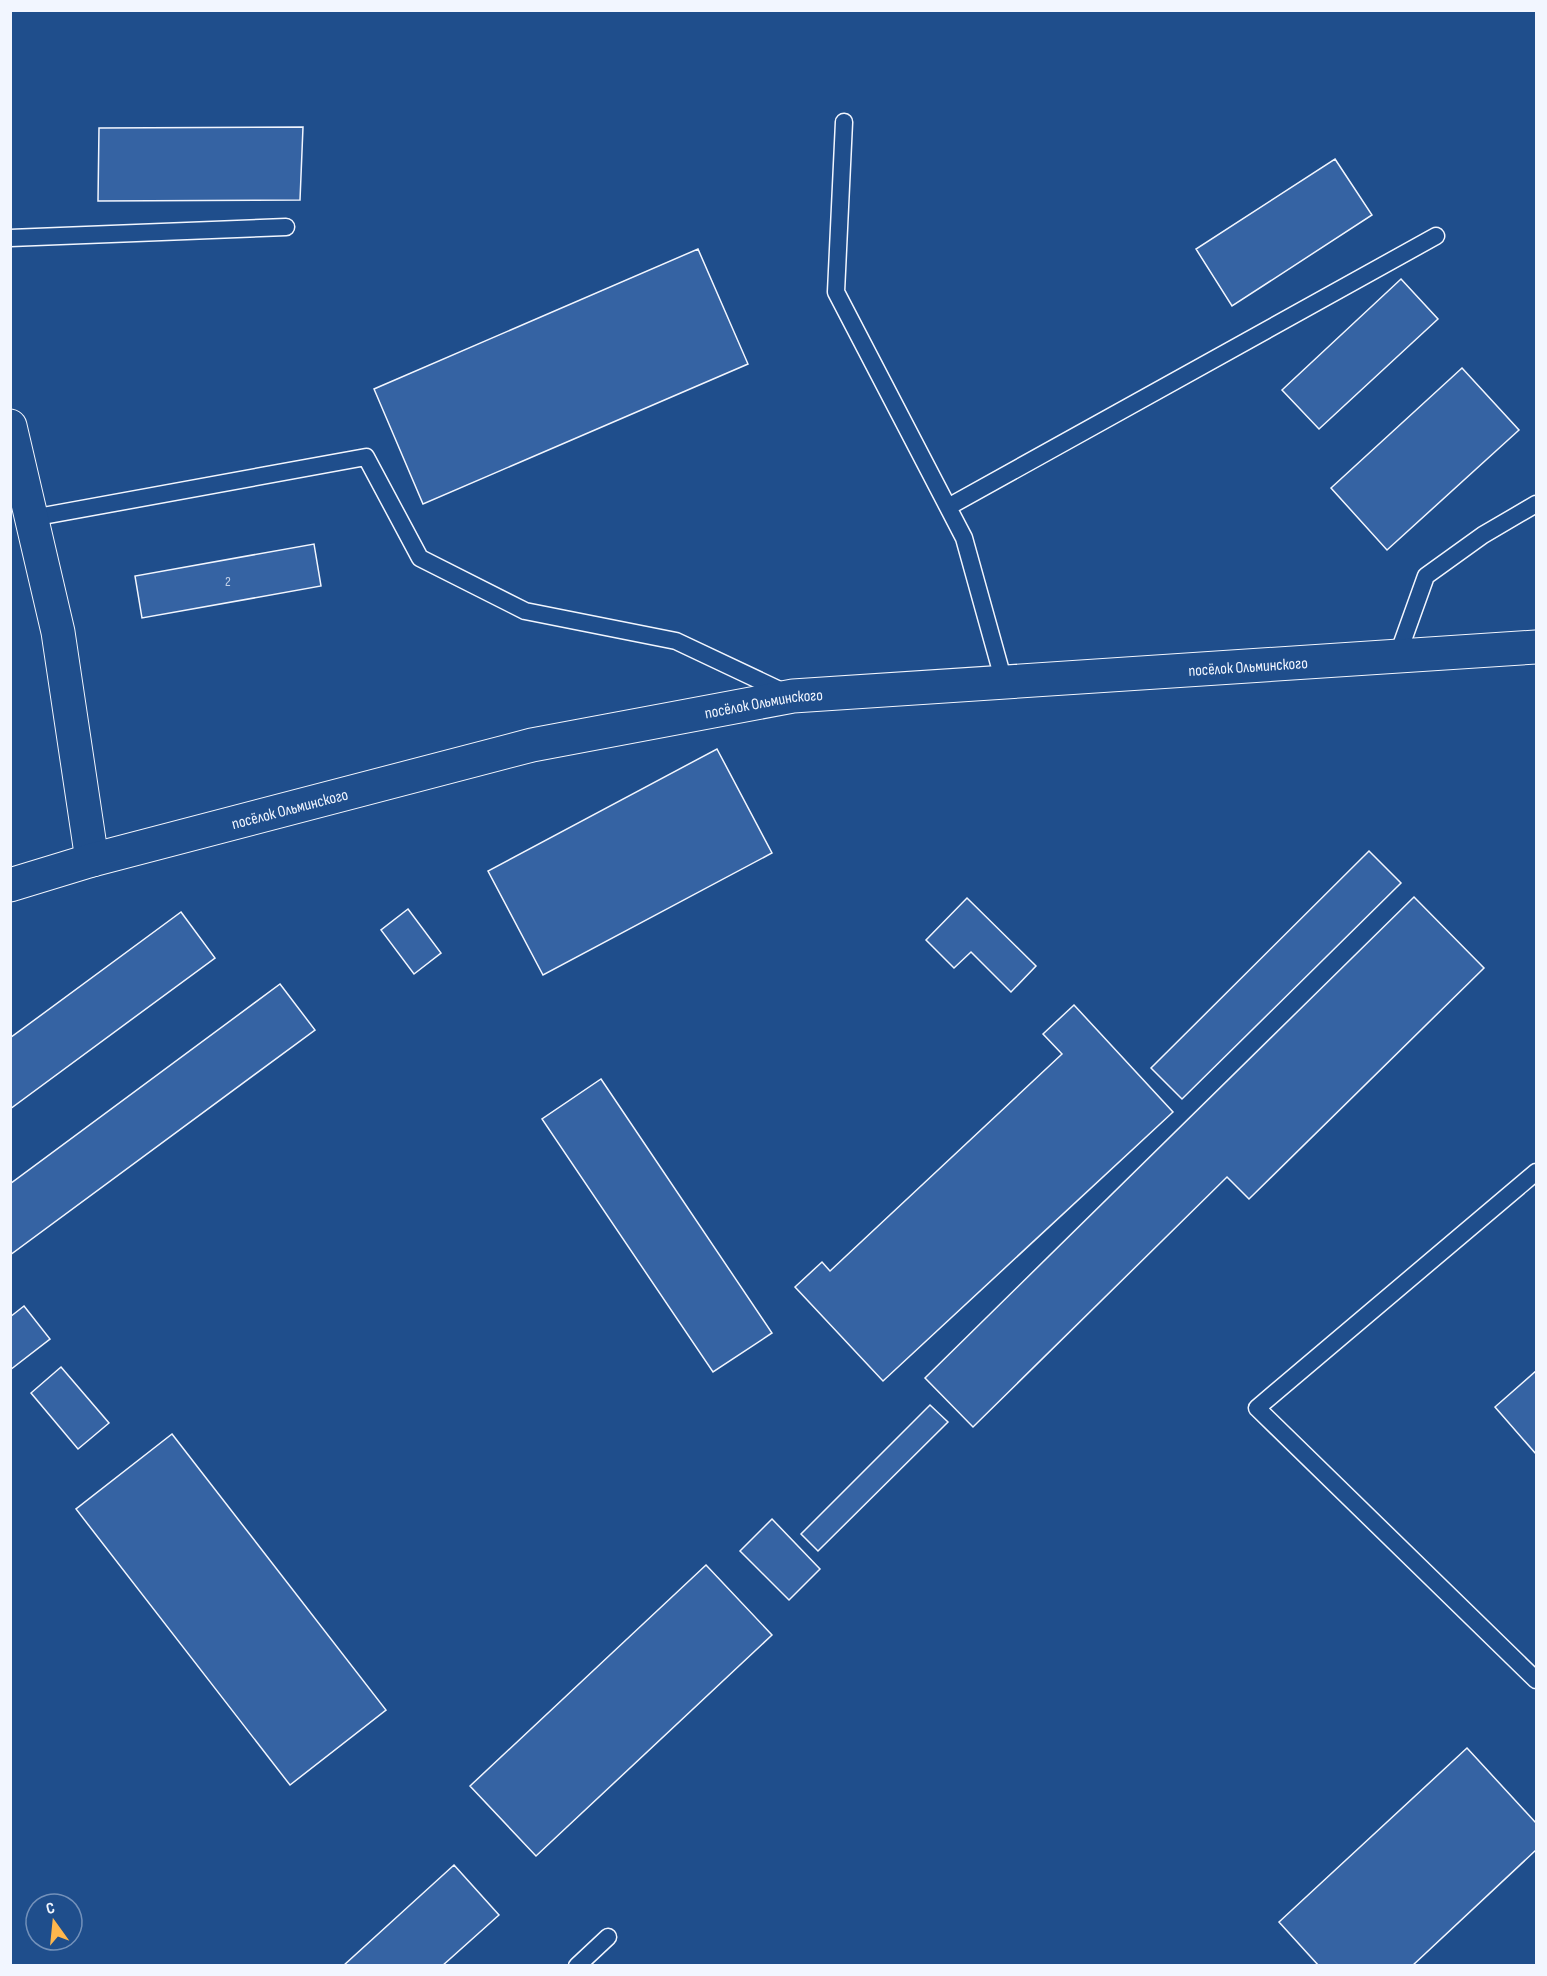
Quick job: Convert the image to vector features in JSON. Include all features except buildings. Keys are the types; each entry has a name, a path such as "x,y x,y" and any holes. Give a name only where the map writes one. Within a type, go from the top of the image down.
{"street":[{"path":"10,426 58,632 92,860"},
{"name":"посёлок Ольминского","path":"10,885 92,860 532,745 792,696 1536,647"}],"lane":[{"path":"844,122 836,292 964,538 1004,682"},
{"path":"10,238 286,227"},
{"path":"948,507 1436,236"},
{"path":"32,518 366,457 420,558 525,611 676,641 792,696"},
{"path":"1397,657 1426,576 1483,536 1536,504"},
{"path":"1536,1173 1257,1408 1536,1680"},
{"path":"577,1965 609,1937"}]}
